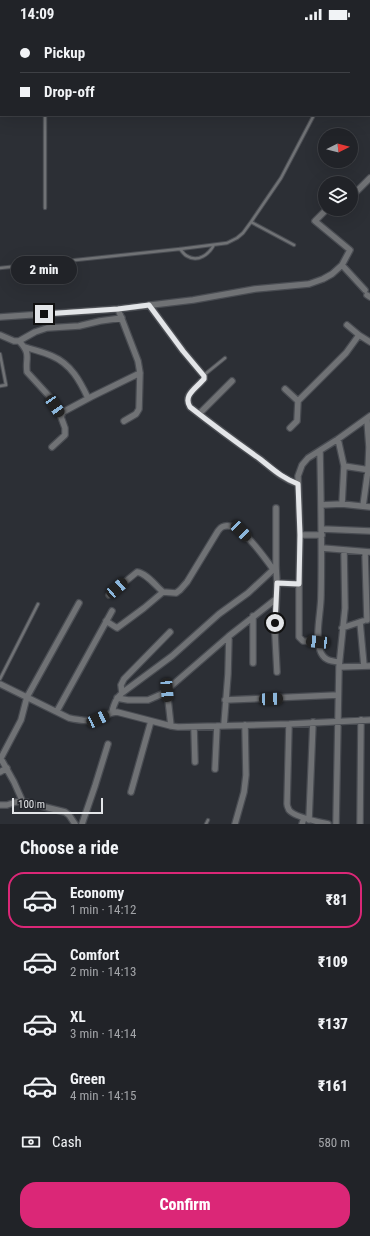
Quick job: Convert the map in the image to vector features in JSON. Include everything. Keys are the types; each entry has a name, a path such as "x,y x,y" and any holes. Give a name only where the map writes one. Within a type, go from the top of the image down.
{"street":[{"path":"358,191 370,178"},
{"path":"0,317 118,309 193,300 255,289 309,284 324,279 332,274 342,265 350,250 315,221 320,216"},
{"path":"342,265 367,294"},
{"path":"149,305 183,351 204,376 204,379 188,395 187,402 190,407 265,463 277,474 286,480 298,484"},
{"path":"118,309 138,362 140,373 139,409 136,414 124,421"},
{"path":"0,335 14,341 20,341 35,332 47,328 79,326 122,318"},
{"path":"347,325 370,342"},
{"path":"290,428 297,421 298,401 346,353 359,335"},
{"path":"20,341 28,353 27,372 49,396 61,415 66,432 65,435 52,447"},
{"path":"25,347 53,356 70,367 80,380 88,398"},
{"path":"61,415 63,412 88,398 140,373"},
{"path":"199,414 232,381"},
{"path":"285,389 298,401"},
{"path":"318,642 303,641 299,637 300,535 298,476 302,465 308,458 368,418"},
{"path":"363,506 369,470 368,418"},
{"path":"338,439 344,466 342,504"},
{"path":"320,451 322,548 321,600 318,642 322,655 326,659 339,664 367,666 360,622"},
{"path":"344,466 369,470"},
{"path":"321,505 342,504 370,507"},
{"path":"276,508 274,568 277,583 275,634 277,672"},
{"path":"109,595 137,572 144,575 163,592 176,593 187,582 218,532 222,527 227,526 234,527 241,531 258,548 274,568"},
{"path":"300,535 322,532 370,531"},
{"path":"322,548 368,552 368,619 342,628"},
{"path":"336,824 339,664 345,608 344,550"},
{"path":"112,712 117,698 122,693 172,656 203,628 248,593 274,568"},
{"path":"277,583 299,584"},
{"path":"106,621 117,628 121,626 163,592"},
{"path":"117,698 128,700 148,700 162,694 253,616 276,599"},
{"path":"75,824 65,812 22,800 1,758 22,720 27,697 79,604"},
{"path":"57,711 112,611"},
{"path":"253,616 253,663"},
{"path":"122,693 121,685 124,679 170,632"},
{"path":"215,770 229,666 229,636"},
{"path":"0,684 74,719 88,721 98,719 112,712 171,726 194,727 370,720"},
{"path":"167,690 171,726"},
{"path":"225,700 338,695"},
{"path":"360,824 361,720"},
{"path":"131,792 150,721"},
{"path":"302,824 307,819 313,722"},
{"path":"235,824 244,792 246,775 244,724"},
{"path":"290,724 288,809 307,819 328,824"},
{"path":"194,727 194,762"},
{"path":"82,824 108,744"},
{"path":"0,772 7,768"},
{"path":"0,805 7,805 22,800"}],"lane":[{"path":"45,116 45,208"},
{"path":"0,268 227,243 243,233 281,178 313,116"},
{"path":"251,222 294,245"},
{"path":"180,249 186,256 198,258 204,257 215,245"},
{"path":"0,354 6,385 0,386"},
{"path":"204,376 225,358"},
{"path":"0,679 38,604"},
{"path":"206,824 208,820"}],"route":[{"path":"44,314 118,309 149,305 183,351 204,376 204,379 188,395 187,402 190,407 220,431 265,463 277,474 286,480 298,484 300,535 299,584 277,583 275,623"}]}
